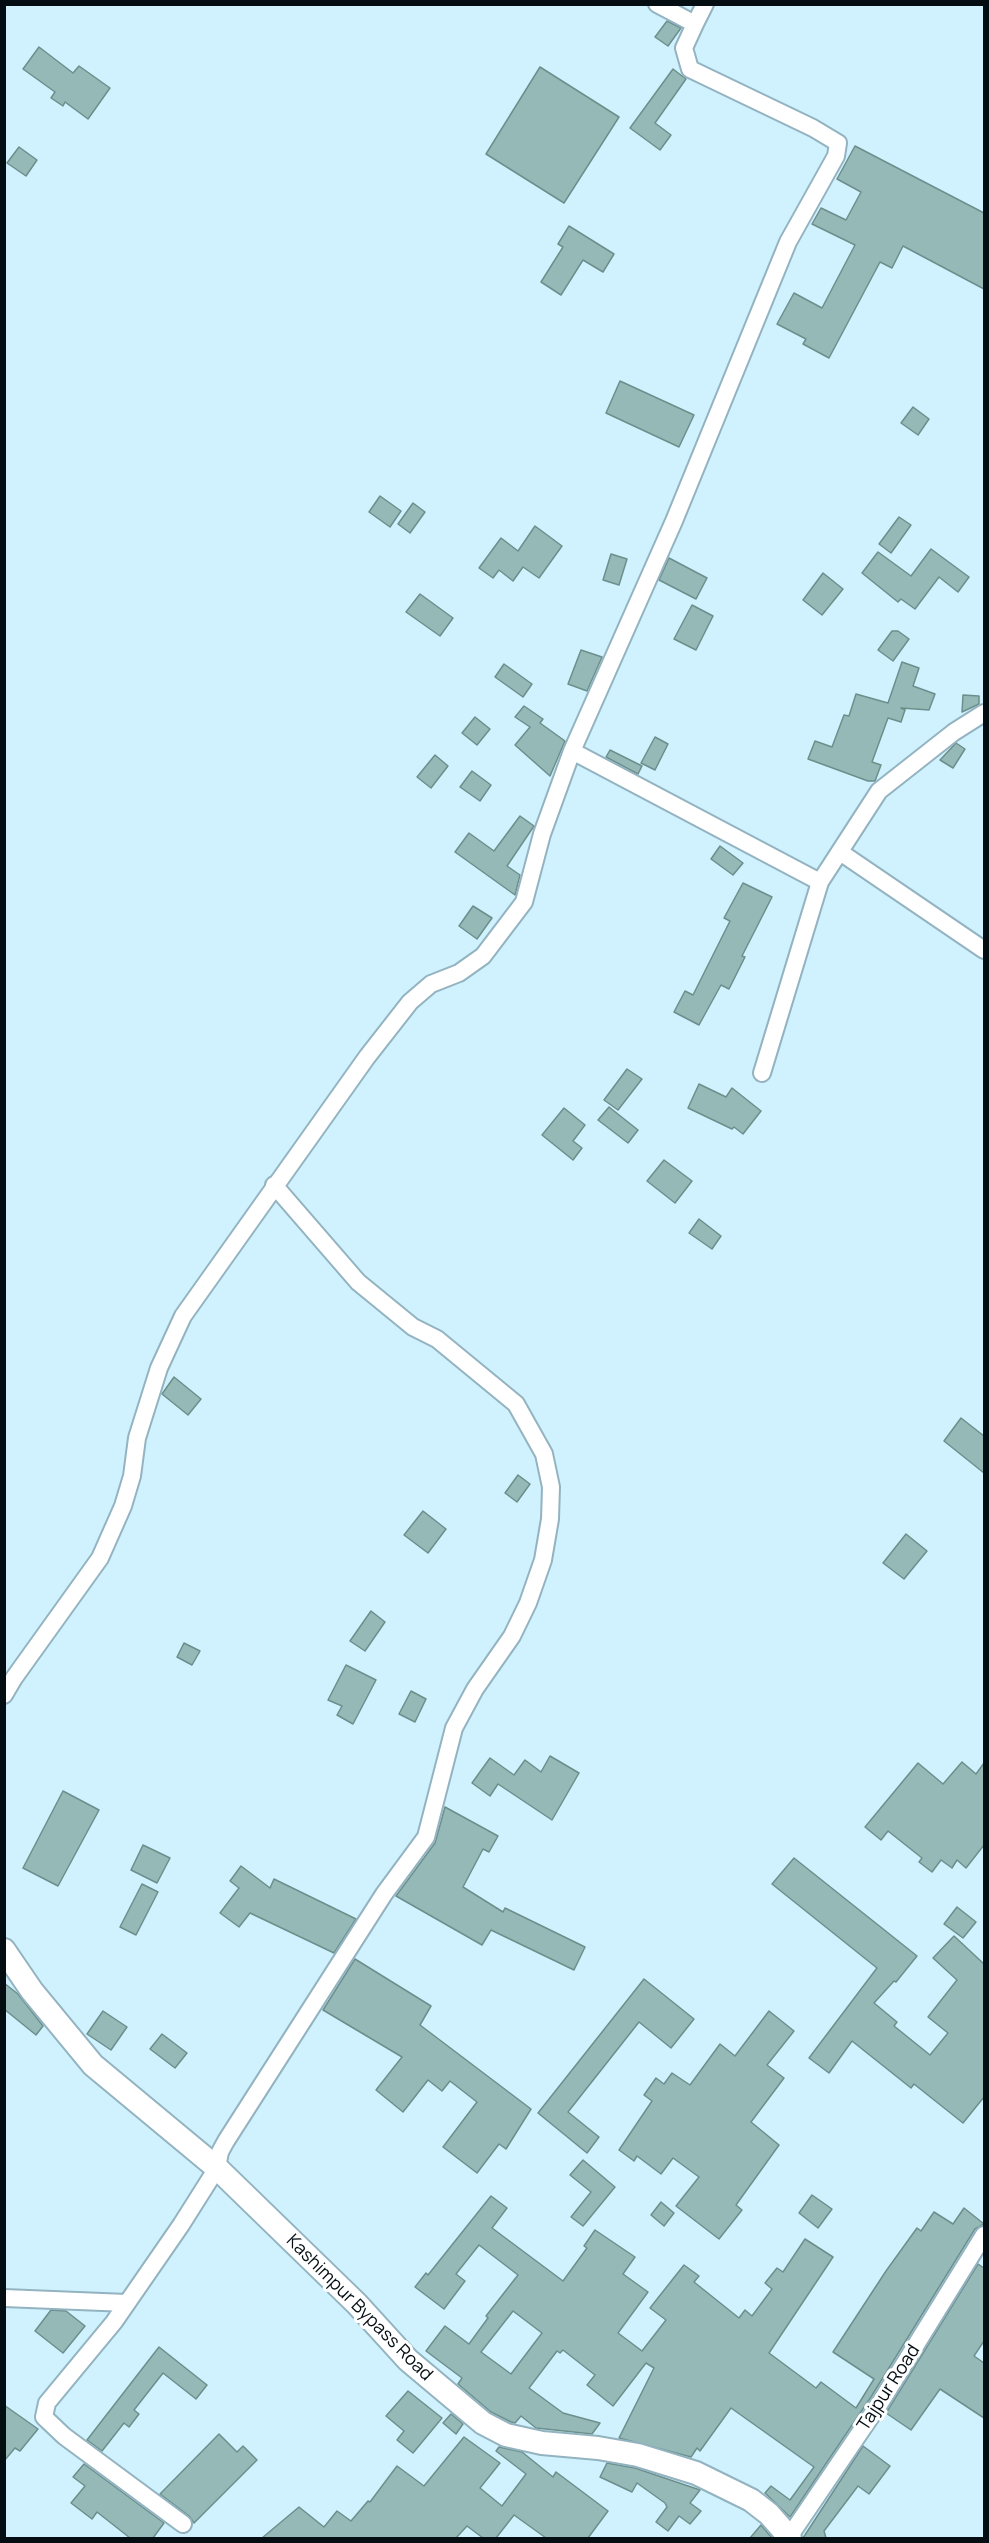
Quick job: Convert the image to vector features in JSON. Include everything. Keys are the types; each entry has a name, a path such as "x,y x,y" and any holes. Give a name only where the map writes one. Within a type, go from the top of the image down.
{"main road":[{"name":"Kashimpur Bypass Road","path":"4,1950 32,1990 93,2065 217,2168 357,2304 408,2360 483,2423 506,2435 542,2443 598,2448 638,2455 696,2474 751,2500 769,2514 790,2538"}],"street":[{"path":"657,4 695,24"},
{"path":"4,1695 100,1558 123,1506 132,1476 137,1438 172,1336 201,1290 274,1185 410,1002 431,984 459,973 483,956 513,918 530,887 542,834 572,752 674,521 788,242 836,156 838,143 813,128 690,69 684,48 705,4"},
{"path":"762,1073 820,882 879,791 954,732 984,713"},
{"path":"572,752 820,882"},
{"path":"840,852 984,950"},
{"path":"183,2524 64,2436 44,2417 48,2403 127,2303 217,2168 220,2152 226,2141 333,1970 426,1837 453,1728 475,1689 512,1636 528,1603 543,1560 550,1519 551,1487 544,1454 516,1404 438,1339 413,1327 358,1282 274,1185"},
{"name":"Tajpur Road","path":"790,2538 880,2403 984,2235"},
{"path":"4,2298 127,2303"}],"building":[{"path":"667,21 681,28 668,46 655,37"},
{"path":"39,47 73,73 79,66 110,88 88,119 65,102 63,106 51,98 55,92 23,69"},
{"path":"540,67 619,117 564,203 486,154"},
{"path":"673,69 686,79 655,123 671,135 660,150 630,128"},
{"path":"855,146 984,213 984,289 903,246 892,268 880,262 829,358 803,344 806,339 777,324 794,293 822,308 855,245 812,224 821,208 846,220 861,192 837,179"},
{"path":"19,147 37,160 26,176 7,163"},
{"path":"569,226 614,254 603,272 583,260 561,295 541,282 563,247 558,244"},
{"path":"620,381 694,415 679,447 606,413"},
{"path":"913,407 929,419 918,435 901,423"},
{"path":"380,496 401,511 390,527 369,512"},
{"path":"413,503 425,512 410,533 398,524"},
{"path":"899,517 911,525 891,553 879,544"},
{"path":"535,526 562,546 539,578 523,567 513,581 499,570 493,578 479,568 501,538 518,551"},
{"path":"931,549 969,577 958,592 939,577 915,609 901,599 898,602 862,573 878,552 911,576"},
{"path":"611,554 627,559 619,585 603,580"},
{"path":"669,558 707,578 696,599 659,580"},
{"path":"823,573 843,589 822,615 803,600"},
{"path":"420,594 453,618 440,636 406,612"},
{"path":"692,605 713,616 696,650 674,639"},
{"path":"892,631 898,631 909,639 893,661 878,650"},
{"path":"581,650 602,657 587,691 568,684"},
{"path":"902,662 919,668 913,686 935,694 929,710 901,708 905,710 901,722 888,718 872,762 881,765 875,781 868,781 808,759 815,741 832,747 844,715 849,716 856,694 888,703"},
{"path":"504,664 532,684 523,697 495,677"},
{"path":"963,695 979,696 979,704 962,712"},
{"path":"524,706 543,719 540,723 565,741 550,776 515,745 530,727 515,717"},
{"path":"475,717 490,729 477,745 462,733"},
{"path":"655,737 668,744 655,770 641,763"},
{"path":"956,743 965,749 953,768 940,760"},
{"path":"610,750 642,766 638,774 606,757"},
{"path":"435,755 448,766 431,788 417,777"},
{"path":"472,771 491,785 480,801 460,787"},
{"path":"520,816 534,826 507,866 520,875 515,895 455,852 469,833 494,851"},
{"path":"720,846 743,863 733,875 711,859"},
{"path":"743,883 772,897 742,956 745,957 729,989 721,985 699,1025 674,1012 685,991 693,995 730,921 724,918"},
{"path":"473,906 492,918 477,939 459,926"},
{"path":"627,1069 642,1079 618,1110 604,1100"},
{"path":"699,1084 726,1097 732,1088 761,1111 743,1134 734,1127 732,1129 688,1108"},
{"path":"609,1107 638,1130 628,1143 598,1120"},
{"path":"564,1108 585,1125 573,1141 582,1148 573,1160 542,1135"},
{"path":"664,1160 692,1181 675,1203 647,1181"},
{"path":"699,1219 721,1236 712,1249 689,1233"},
{"path":"174,1377 201,1399 188,1415 162,1394"},
{"path":"961,1418 984,1436 984,1473 944,1441"},
{"path":"518,1475 530,1484 517,1502 505,1493"},
{"path":"423,1511 446,1529 428,1553 404,1535"},
{"path":"906,1534 927,1551 904,1579 883,1563"},
{"path":"371,1611 385,1622 365,1651 350,1641"},
{"path":"184,1643 200,1651 192,1665 177,1657"},
{"path":"346,1665 376,1680 353,1724 337,1715 342,1706 328,1700"},
{"path":"411,1691 426,1699 415,1722 399,1714"},
{"path":"550,1756 579,1773 552,1820 498,1784 490,1796 472,1783 490,1758 514,1775 525,1760 541,1772"},
{"path":"962,1762 976,1774 984,1763 984,1845 966,1868 957,1860 952,1868 941,1860 932,1872 919,1862 922,1858 888,1831 881,1840 865,1827 918,1763 943,1784"},
{"path":"63,1791 99,1810 58,1886 23,1868"},
{"path":"445,1807 498,1836 489,1852 483,1849 463,1887 503,1912 505,1908 585,1947 574,1970 491,1930 482,1945 396,1896 435,1843"},
{"path":"143,1845 170,1858 157,1883 131,1870"},
{"path":"794,1858 917,1956 896,1982 894,1981 874,2003 897,2022 894,2026 930,2055 948,2033 928,2017 957,1980 933,1958 954,1936 984,1964 984,2097 963,2123 914,2084 911,2088 852,2041 829,2073 809,2058 877,1968 772,1884"},
{"path":"241,1866 270,1888 274,1879 356,1919 334,1953 250,1913 239,1927 220,1913 239,1888 230,1881"},
{"path":"142,1884 158,1892 136,1935 120,1927"},
{"path":"957,1907 976,1922 963,1938 944,1924"},
{"path":"355,1959 431,2006 420,2025 531,2109 506,2149 499,2144 477,2173 443,2147 477,2102 450,2081 442,2091 428,2080 403,2112 376,2090 402,2057 323,2010"},
{"path":"644,1979 694,2019 671,2048 639,2022 568,2112 599,2137 587,2153 538,2113"},
{"path":"4,1983 18,1994 43,2026 36,2035 4,2009"},
{"path":"103,2011 127,2027 111,2050 87,2034"},
{"path":"769,2011 794,2031 767,2065 784,2078 751,2122 779,2145 736,2205 742,2210 719,2239 676,2206 699,2177 673,2158 661,2174 637,2156 634,2161 619,2150 652,2101 644,2095 656,2078 664,2084 672,2073 690,2085 720,2044 735,2056"},
{"path":"162,2034 187,2053 175,2068 150,2049"},
{"path":"583,2160 615,2187 583,2226 571,2217 591,2192 570,2175"},
{"path":"812,2195 832,2209 818,2228 799,2213"},
{"path":"491,2196 507,2208 492,2228 563,2281 587,2248 584,2246 595,2230 635,2257 623,2274 648,2292 618,2333 642,2351 666,2320 650,2308 684,2265 699,2276 694,2282 739,2318 745,2310 752,2316 772,2289 765,2283 777,2268 783,2272 805,2239 833,2257 769,2353 816,2388 821,2382 856,2408 874,2379 833,2352 886,2271 917,2228 921,2231 934,2212 953,2224 964,2208 984,2224 975,2229 871,2397 790,2517 765,2493 771,2486 790,2500 814,2467 731,2408 700,2451 697,2448 691,2457 619,2438 654,2368 646,2363 613,2406 587,2385 595,2375 563,2350 560,2353 557,2351 529,2388 563,2413 600,2423 592,2434 536,2428 521,2416 515,2423 491,2412 458,2384 462,2378 426,2351 445,2326 469,2344 488,2318 486,2316 518,2275 479,2245 456,2274 465,2281 444,2309 415,2287 426,2273 428,2275","holes":["513,2311 542,2333 511,2374 481,2352"]},
{"path":"661,2202 674,2213 664,2226 651,2215"},
{"path":"978,2264 984,2268 984,2341 974,2356 984,2363 984,2418 940,2389 911,2430 886,2413"},
{"path":"51,2310 66,2311 85,2326 63,2353 35,2331"},
{"path":"159,2347 207,2385 196,2399 163,2373 134,2410 139,2414 129,2427 124,2423 102,2451 87,2440"},
{"path":"408,2391 442,2418 413,2453 397,2440 404,2431 386,2416"},
{"path":"4,2405 38,2429 20,2451 15,2448 4,2461"},
{"path":"451,2414 463,2424 456,2434 443,2423"},
{"path":"219,2434 237,2452 243,2446 257,2460 194,2523 189,2516 160,2494"},
{"path":"464,2437 500,2463 480,2488 502,2506 526,2474 496,2451 499,2447 522,2452 553,2477 556,2472 608,2511 588,2538 546,2538 514,2515 496,2538 483,2538 467,2526 456,2538 262,2538 299,2507 324,2527 337,2511 351,2521 368,2501 370,2502 397,2466 424,2486"},
{"path":"863,2446 890,2466 869,2494 858,2486 824,2531 826,2538 803,2538"},
{"path":"607,2463 635,2468 700,2490 690,2503 701,2511 690,2524 679,2516 668,2531 656,2522 667,2507 665,2503 637,2483 632,2492 600,2477"},
{"path":"84,2464 164,2523 153,2538 130,2538 97,2512 92,2519 71,2503 85,2486 73,2477"},
{"path":"761,2525 772,2538 750,2538"}]}
